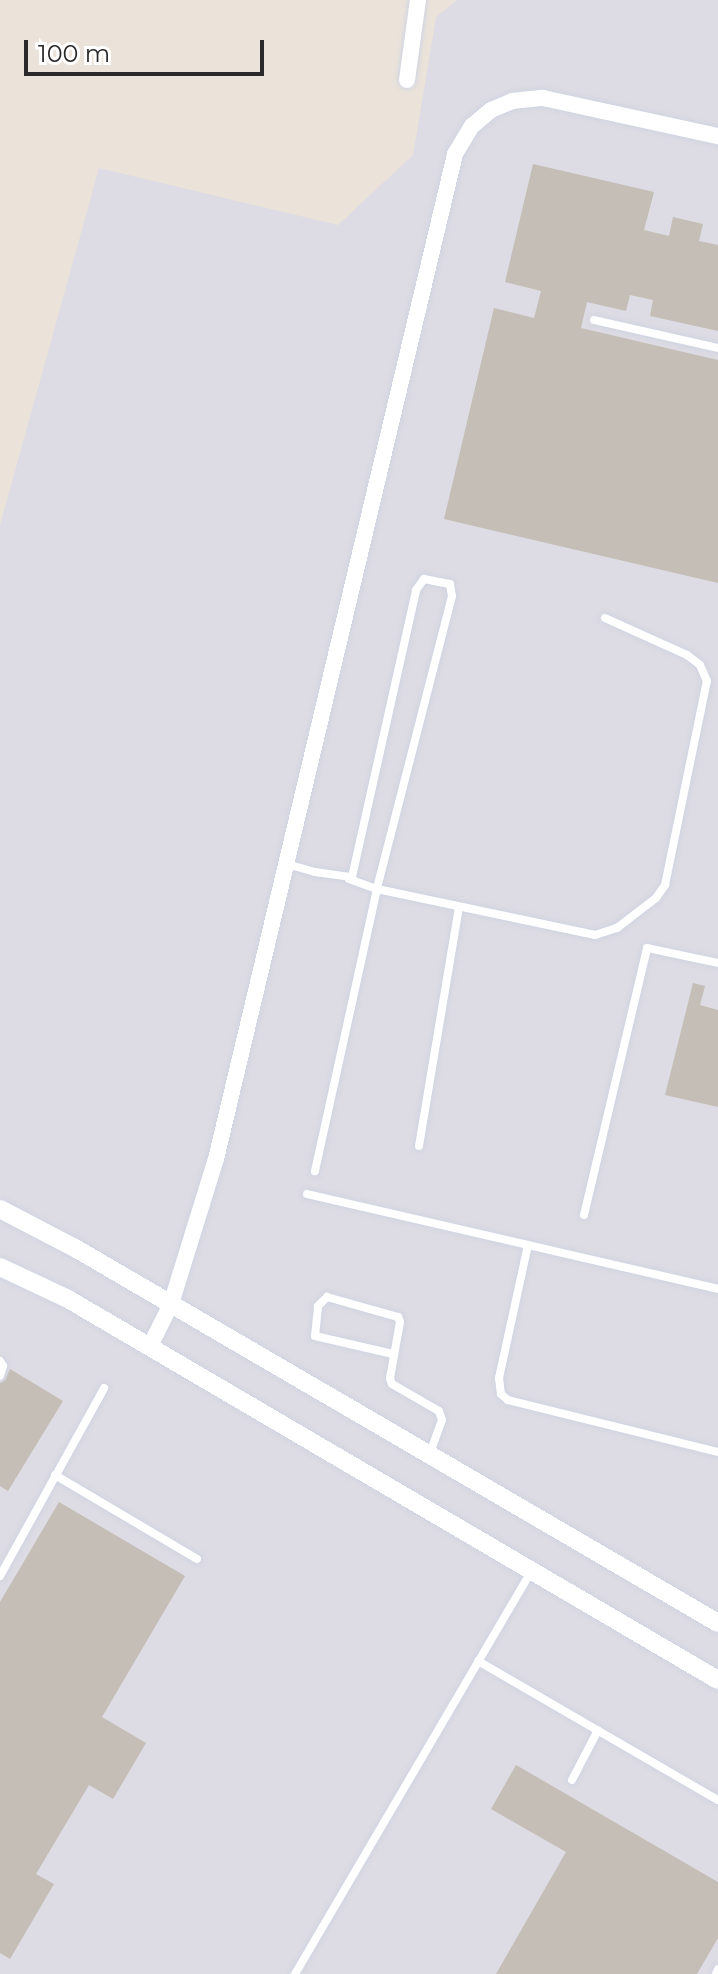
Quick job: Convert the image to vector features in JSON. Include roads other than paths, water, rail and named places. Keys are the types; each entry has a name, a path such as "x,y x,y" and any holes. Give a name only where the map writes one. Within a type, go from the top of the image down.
{"street":[{"path":"407,80 418,0"},
{"path":"150,1346 171,1304 216,1159 446,184 462,139 491,110 512,101 543,98 718,136"},
{"path":"0,1209 39,1227 718,1623"},
{"path":"0,1267 68,1299 150,1346 718,1680"}],"lane":[{"path":"594,320 718,348"},
{"path":"315,1171 377,889 452,596 450,584 431,578 424,579 416,590 349,879"},
{"path":"287,864 377,889 595,935 617,928 643,910 665,885 707,681 700,665 687,655 605,618"},
{"path":"419,1146 459,907"},
{"path":"584,1215 647,948 718,963"},
{"path":"307,1194 718,1289"},
{"path":"528,1245 499,1378 501,1394 508,1400 718,1452"},
{"path":"393,1354 315,1336 318,1306 327,1297 398,1317 400,1322 393,1354 389,1371 392,1384 432,1405 441,1416 429,1454"},
{"path":"0,1361 3,1366 0,1376"},
{"path":"0,1576 104,1388"},
{"path":"55,1475 197,1559"},
{"path":"295,1974 531,1571"},
{"path":"478,1661 718,1800"},
{"path":"572,1780 598,1730"}]}
